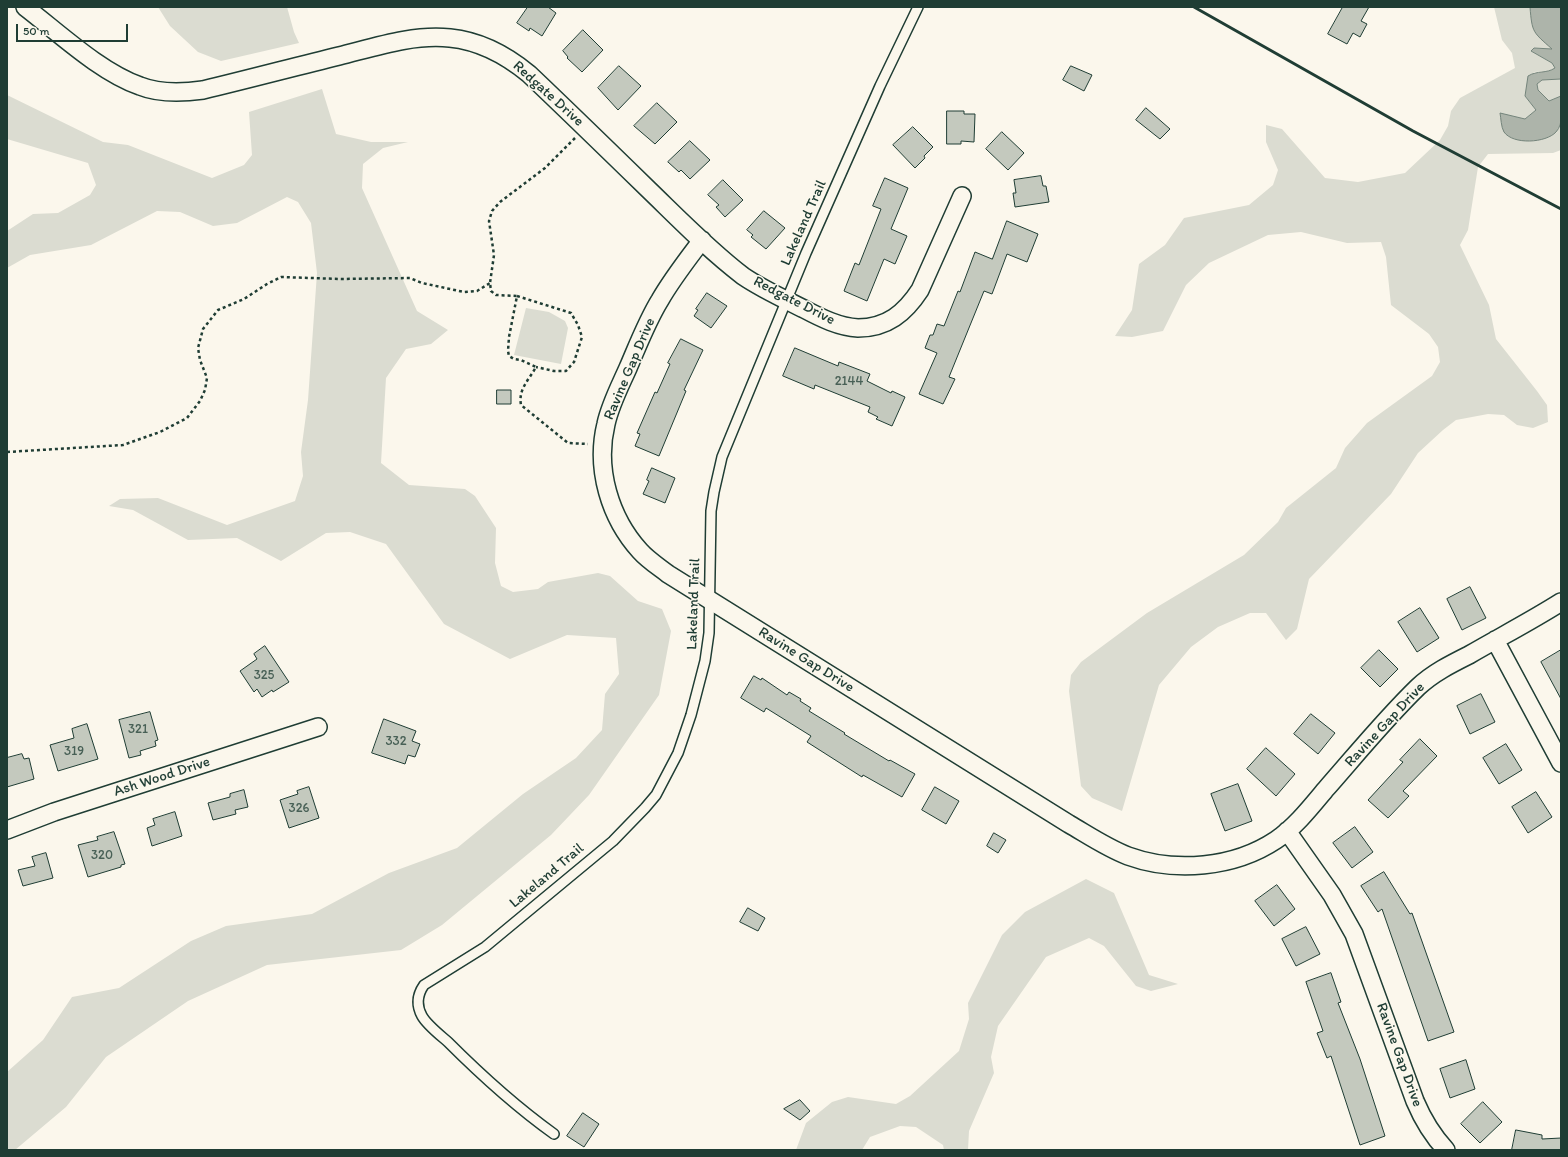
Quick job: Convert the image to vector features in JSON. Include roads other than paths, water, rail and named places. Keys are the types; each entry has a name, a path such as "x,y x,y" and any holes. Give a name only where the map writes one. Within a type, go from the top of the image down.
{"street":[{"name":"Redgate Drive","path":"25,7 97,63 120,77 141,87 165,92 203,90 393,42 426,37 450,38 474,43 492,49 515,62 529,74 702,240 743,276 821,318 843,326 859,328 874,326 889,321 902,313 920,290 962,196"},
{"name":"Ravine Gap Drive","path":"702,240 660,300 645,328 606,424 603,445 604,479 613,508 624,531 641,551 668,574 1069,824 1102,843 1127,855 1151,863 1205,865 1231,859 1257,850 1276,840 1299,820 1393,713 1419,686 1438,671 1543,614 1561,602"},
{"path":"1495,640 1540,727 1561,763"},
{"name":"Ash Wood Drive","path":"7,830 54,812 318,727"},
{"name":"Ravine Gap Drive","path":"1287,831 1332,895 1354,934 1415,1101 1424,1122 1436,1140 1446,1150"}],"lane":[{"name":"Lakeland Trail","path":"554,1134 524,1113 422,1017 418,1004 419,992 424,985 485,947 612,841 656,795 678,753 699,688 705,661 709,633 711,511 722,457 786,300 880,86 918,7"}],"railway":[{"path":"1194,7 1413,131 1561,209"}]}
